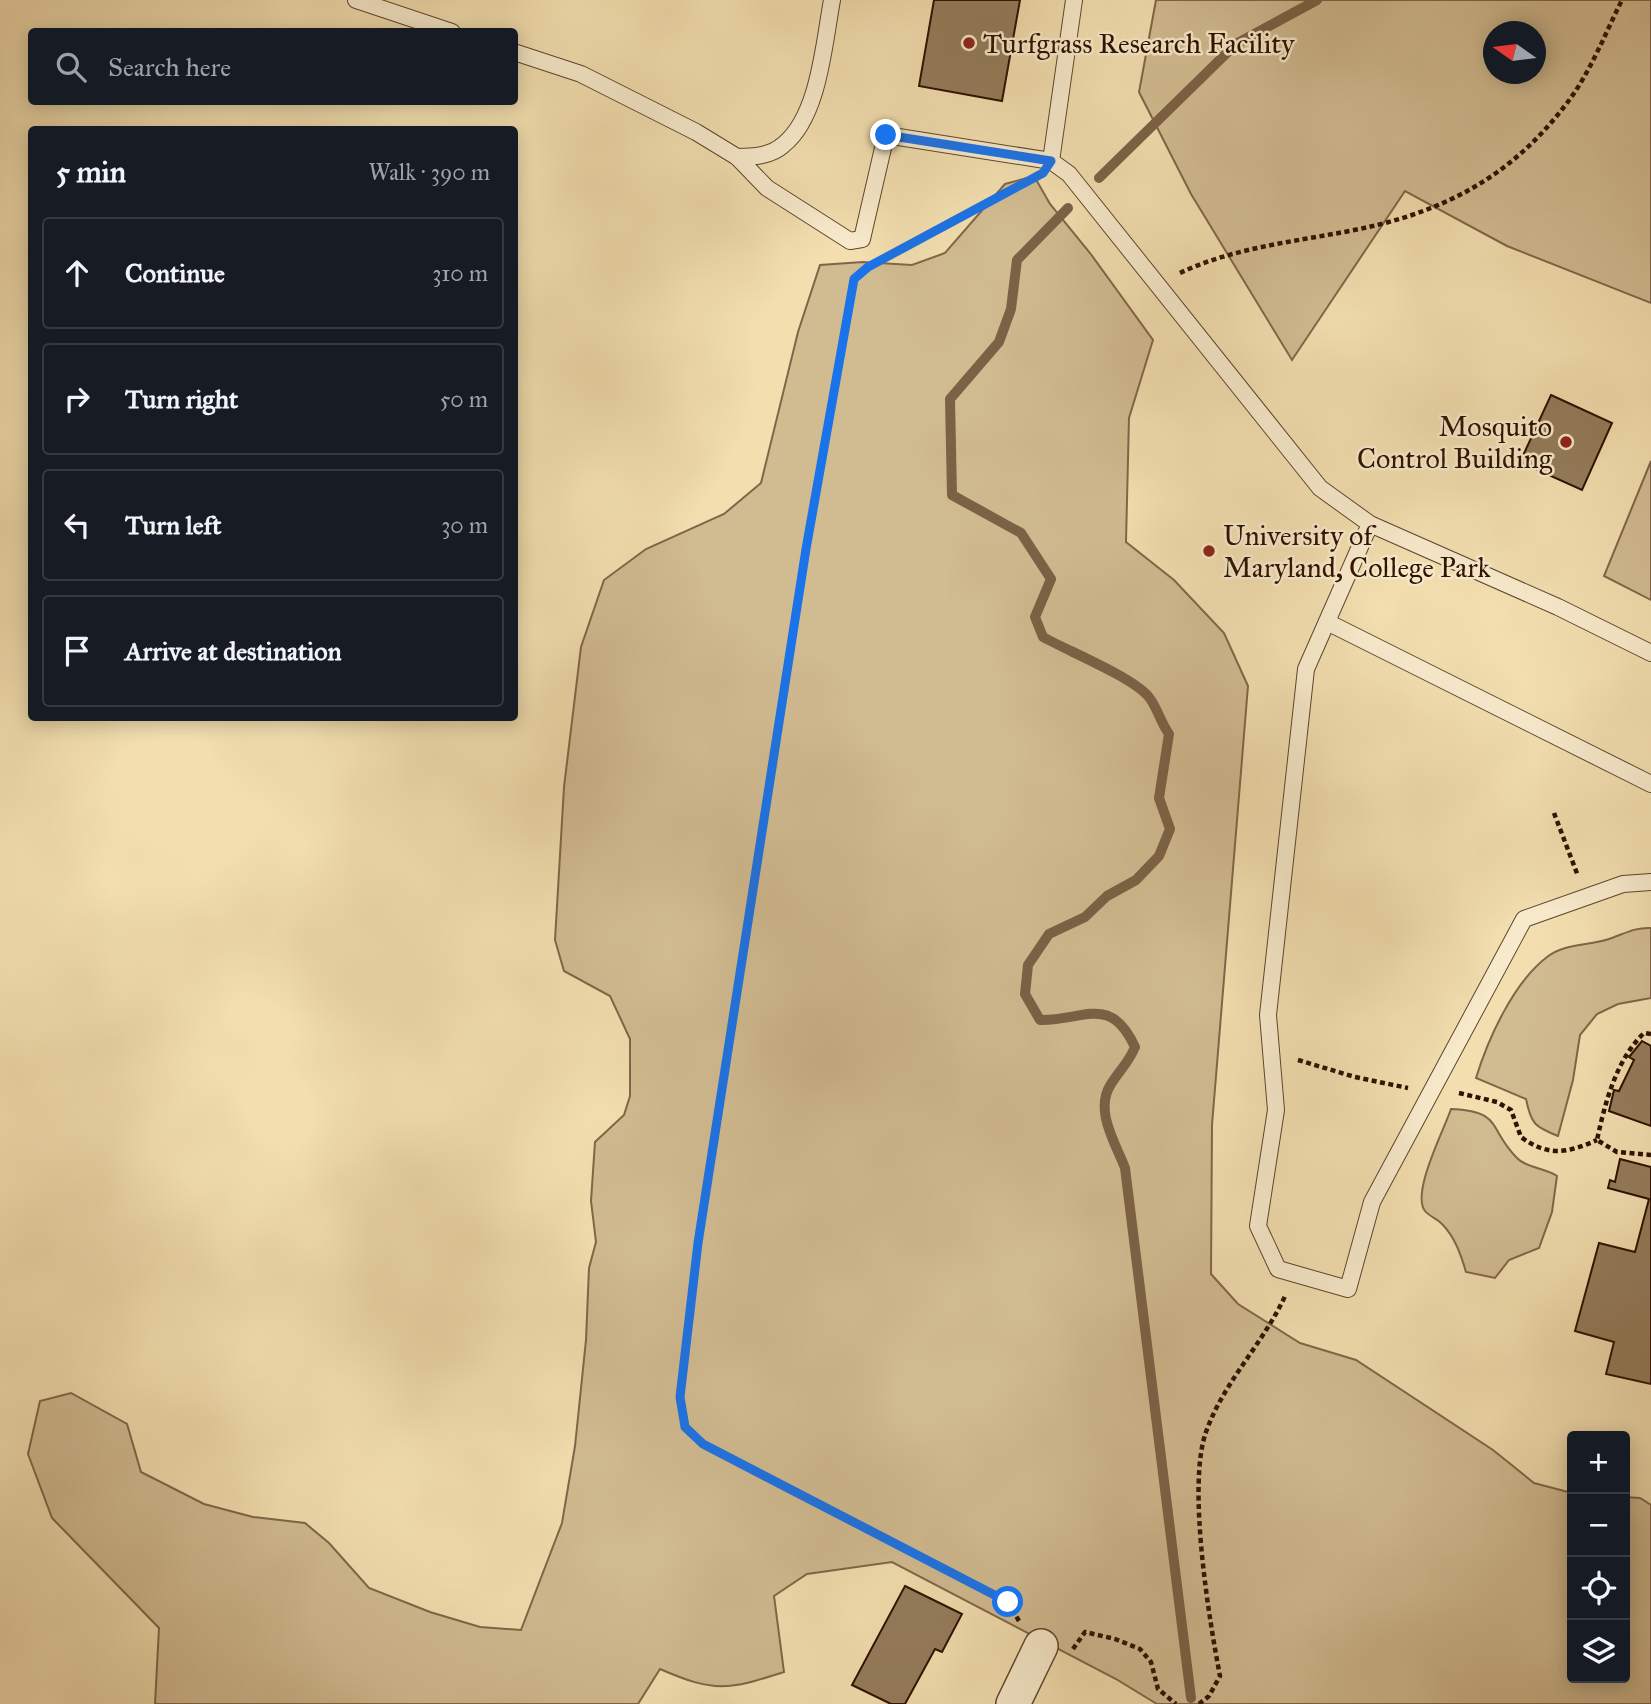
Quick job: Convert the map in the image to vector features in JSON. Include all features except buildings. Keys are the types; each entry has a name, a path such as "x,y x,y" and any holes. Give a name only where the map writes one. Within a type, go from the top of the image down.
{"street":[{"path":"1013,1704 1038,1654"}],"lane":[{"path":"356,0 440,28"},
{"path":"737,157 759,156 783,146 805,121 818,77 832,0"},
{"path":"1051,161 1074,0"},
{"path":"518,53 581,74 695,132 737,157 768,188 850,241 862,239 886,135 1051,161 1069,174 1320,488 1370,524 1558,607 1651,653"},
{"path":"1370,524 1306,669 1268,1015 1276,1110 1258,1226 1278,1269 1348,1289 1372,1202 1524,919 1623,884 1651,882"},
{"path":"1326,622 1651,784"}],"path":[{"path":"1157,284 1195,266 1270,246 1400,221 1434,210 1487,181 1530,147 1569,101 1622,0"},
{"path":"1051,161 1043,173 868,267 854,279 804,563 698,1243 680,1397 685,1427 703,1444 1008,1602 1038,1654 1064,1674 1072,1650 1085,1632 1107,1636 1140,1649 1151,1662 1158,1689 1176,1704"},
{"path":"1651,1034 1644,1033 1635,1041 1616,1074 1597,1140 1617,1152 1651,1155"},
{"path":"1199,1704 1209,1696 1220,1676 1202,1538 1199,1487 1205,1434 1230,1382 1276,1318 1295,1274"}],"shaded area":[{"path":"1156,0 1651,0 1651,303 1507,246 1405,191 1292,360 1191,194 1139,92"},
{"path":"1034,176 1050,204 1090,253 1153,340 1129,418 1126,542 1174,580 1224,633 1248,686 1212,1125 1211,1274 1238,1304 1300,1343 1356,1360 1493,1450 1534,1483 1567,1492 1567,1683 1630,1683 1630,1497 1640,1498 1651,1505 1651,1704 1157,1704 1116,1679 892,1562 807,1574 774,1596 784,1672 722,1686 695,1682 660,1669 638,1704 155,1704 159,1628 52,1518 28,1454 40,1401 71,1393 127,1424 141,1472 204,1504 253,1517 305,1523 329,1543 369,1588 430,1612 480,1627 521,1630 562,1523 575,1446 586,1340 589,1268 596,1242 591,1201 595,1142 624,1115 630,1096 630,1039 610,996 564,971 555,940 564,787 581,647 604,580 646,549 724,514 761,483 798,332 820,265 863,262 912,265 945,253 1005,184"},
{"path":"1651,461 1651,600 1604,576"},
{"path":"1651,928 1651,998 1618,1004 1597,1014 1580,1035 1573,1080 1558,1136 1535,1124 1526,1099 1476,1078 1487,1046 1503,1013 1523,981 1547,957 1569,947"},
{"path":"1451,1109 1468,1110 1487,1118 1517,1158 1557,1176 1552,1212 1539,1248 1509,1260 1495,1278 1466,1272 1451,1235 1425,1211 1422,1202 1425,1176"}],"waterway":[{"path":"1099,178 1236,44 1317,0"},
{"path":"1068,208 1017,260 1011,309 999,342 950,399 952,495 1021,533 1051,579 1035,617 1043,637 1139,688 1151,700 1169,734 1159,798 1170,829 1159,856 1136,880 1107,896 1085,917 1049,934 1028,965 1025,994 1040,1020 1106,1015 1126,1030 1135,1047 1106,1094 1105,1115 1125,1168 1191,1698"}],"place":[{"name":"Turfgrass Research Facility","path":"969,43"},
{"name":"Mosquito Control Building","path":"1566,442"},
{"name":"University of Maryland, College Park","path":"1209,551"}],"route":[{"path":"886,135 1051,161 1043,173 868,267 854,279 806,549 698,1243 680,1397 685,1427 703,1444 1008,1602"}]}
